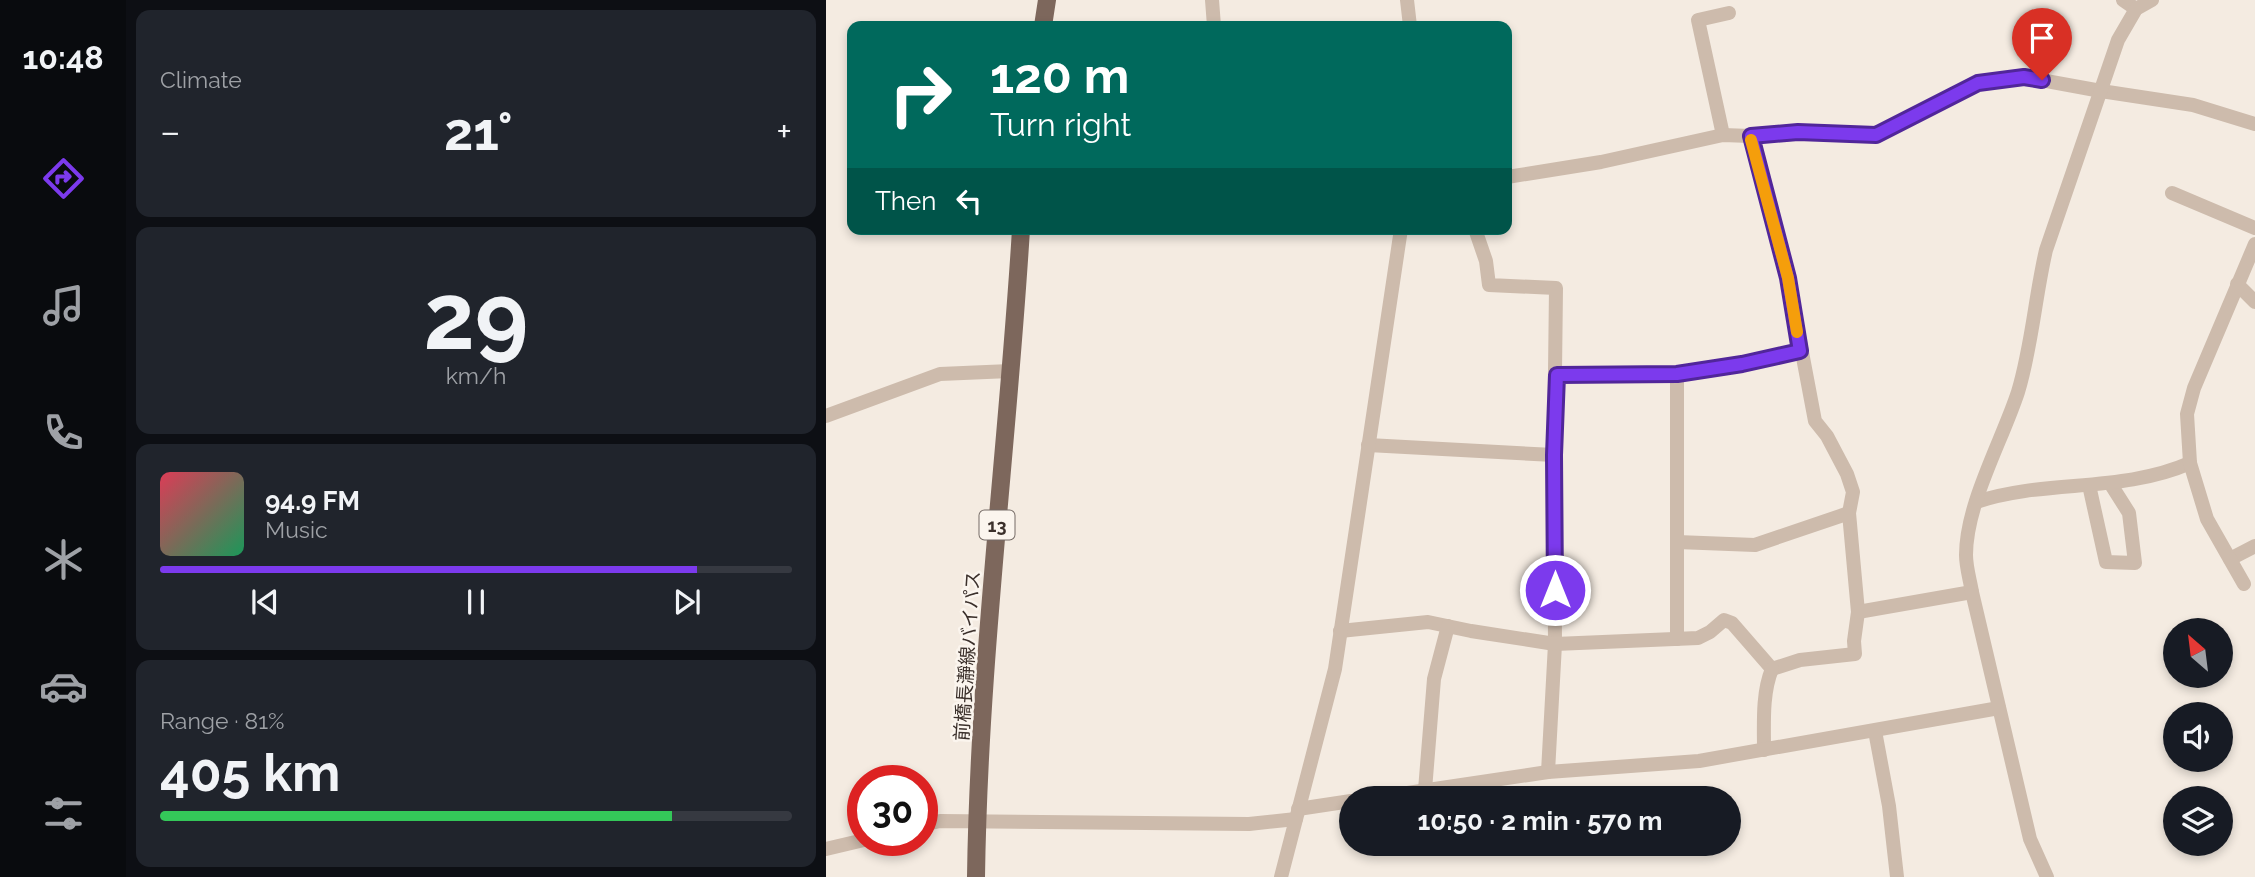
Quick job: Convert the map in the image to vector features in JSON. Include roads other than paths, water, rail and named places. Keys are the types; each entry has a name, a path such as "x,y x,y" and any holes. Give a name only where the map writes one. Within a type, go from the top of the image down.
{"main road":[{"path":"1044,21 1047,0"},
{"name":"前橋長瀞線バイパス","path":"976,877 976,821 988,641 1021,235"}],"street":[{"path":"1212,0 1214,21"},
{"path":"1406,0 1409,21"},
{"path":"2123,0 2136,9"},
{"path":"2047,877 2030,839 1965,555 1976,502 2018,393 2046,250 2118,40 2136,9 2151,0"},
{"path":"1723,135 1698,20 1729,13"},
{"path":"1512,176 1601,162 1723,135 1751,136 1798,132 1881,134 1948,97 1987,81 2024,77 2101,92 2193,105 2255,124"},
{"path":"1751,136 1788,278 1815,421 1827,436 1847,474 1853,492 1849,513 1858,612 1854,654 1800,660 1772,669 1764,709 1764,750"},
{"path":"2172,193 2255,228"},
{"path":"1281,877 1335,669 1400,235"},
{"path":"1477,235 1486,261 1489,285 1556,288 1555,644 1548,772"},
{"path":"2244,584 2207,519 2190,463 2186,414 2255,244"},
{"path":"2237,284 2255,302"},
{"path":"1557,375 1677,374 1742,364 1800,351"},
{"path":"826,416 940,374 1010,371"},
{"path":"1677,374 1677,639"},
{"path":"1368,445 1554,455"},
{"path":"1976,502 1998,495 2110,483 2173,470 2190,463"},
{"path":"2089,485 2106,562 2135,563 2129,513 2110,483"},
{"path":"1677,542 1755,545 1849,513"},
{"path":"2230,559 2255,546"},
{"path":"1858,612 1972,592"},
{"path":"1340,631 1428,622 1555,644 1698,638 1724,620 1732,623 1772,669"},
{"path":"1425,786 1434,679 1448,626"},
{"path":"1452,786 1548,772 1699,761 1999,708"},
{"path":"1875,731 1889,806 1897,877"},
{"path":"938,821 1249,824 1339,805"},
{"path":"826,849 847,844"}]}
